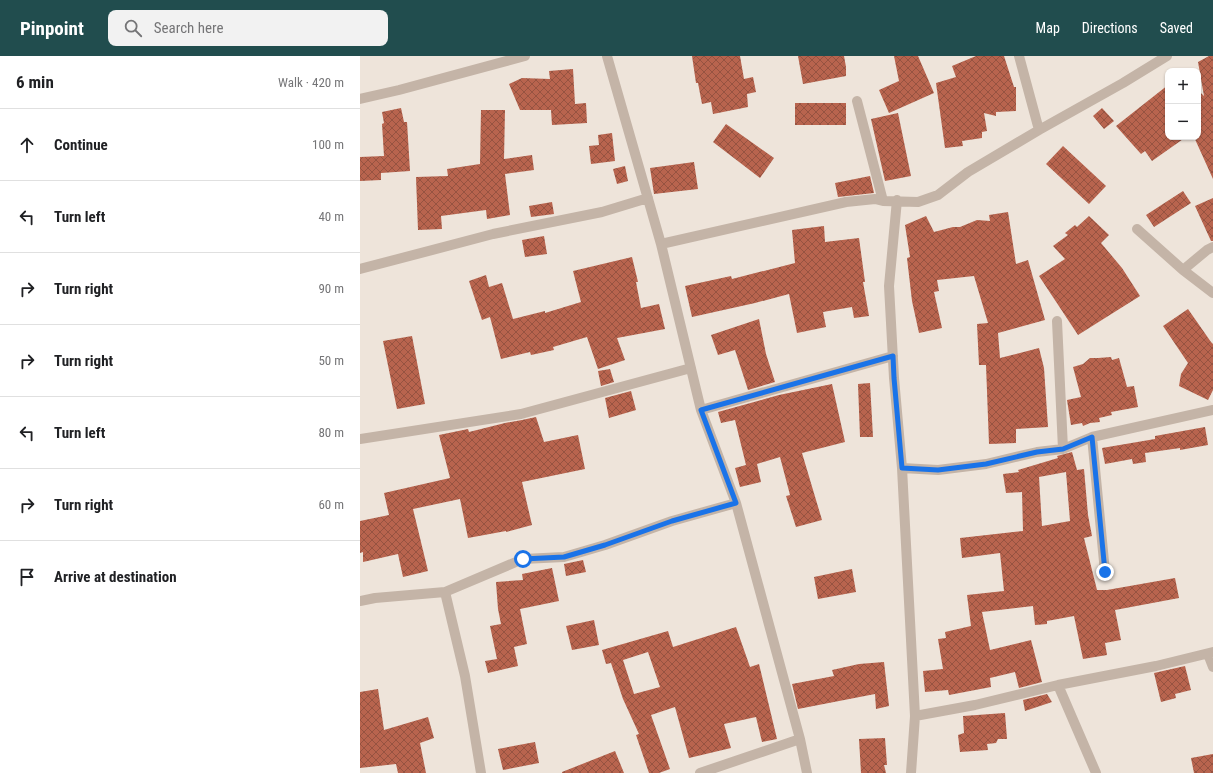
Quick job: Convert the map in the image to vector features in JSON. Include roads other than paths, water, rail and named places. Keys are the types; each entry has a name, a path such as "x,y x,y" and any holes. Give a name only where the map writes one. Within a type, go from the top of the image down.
{"street":[{"path":"360,99 525,56"},
{"path":"607,56 661,244 701,410 736,503 800,739 807,773"},
{"path":"1019,56 1039,130"},
{"path":"661,244 846,202 875,199 883,201 897,200 918,202 938,195 968,172 1167,56"},
{"path":"857,101 883,201"},
{"path":"360,269 493,234 602,212 648,198"},
{"path":"897,200 889,286 894,378 902,468 915,716 911,773"},
{"path":"1137,229 1182,270 1213,293"},
{"path":"1182,270 1213,247"},
{"path":"1057,321 1063,449"},
{"path":"701,410 893,356"},
{"path":"360,439 521,414 691,368"},
{"path":"902,468 938,470 986,464 1037,452 1063,449 1092,437 1213,410"},
{"path":"1092,437 1105,572"},
{"path":"360,601 375,598 446,592 523,559 564,557 605,545 672,521 736,503"},
{"path":"446,592 464,676 481,773"},
{"path":"915,716 975,705 1058,685 1156,666 1210,653 1213,667"},
{"path":"1058,685 1096,773"},
{"path":"700,773 800,739"}]}
